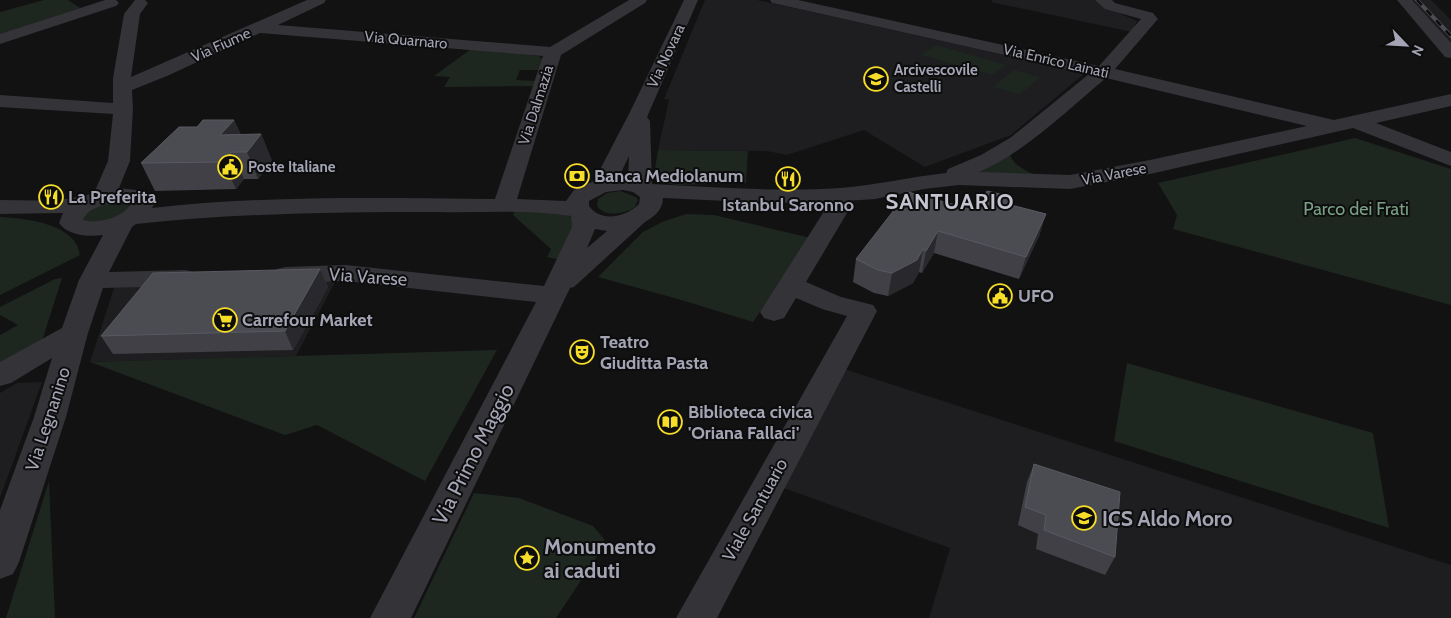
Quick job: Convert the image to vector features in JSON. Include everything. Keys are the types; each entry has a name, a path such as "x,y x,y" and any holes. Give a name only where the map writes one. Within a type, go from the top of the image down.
{"street":[{"name":"Via Fiume","path":"122,87 155,75 319,0"},
{"name":"Via Dalmazia","path":"506,198 553,52 640,0"},
{"name":"Via Novara","path":"588,201 640,112 692,0"},
{"name":"Via Enrico Lainati","path":"777,0 873,13 1103,72 1346,124 1451,160"},
{"path":"942,180 989,160 1017,142 1103,72 1150,19 1147,16 1110,6 1102,0"},
{"path":"1404,0 1451,53"},
{"path":"0,38 127,4 120,161 96,201 74,214 74,225 88,247 93,278 212,277"},
{"name":"Via Quarnaro","path":"259,28 553,52"},
{"name":"Via Varese","path":"771,196 685,205 624,222 603,223 588,201 623,183 644,189 771,196 837,195 875,192 942,180 998,178 1060,183 1094,179 1451,100"},
{"path":"0,101 123,108"},
{"name":"Via Novara","path":"639,217 651,205 651,195 644,189 639,177 640,112"},
{"path":"1017,142 1020,158 1025,164 1060,183"},
{"path":"120,161 129,173 132,209"},
{"path":"0,208 53,207 127,195 132,209"},
{"path":"774,312 835,213 834,203 837,195"},
{"path":"0,213 24,213 96,229 132,209 179,202 571,196 588,201"},
{"path":"132,209 199,210 356,205 560,207 588,201"},
{"name":"Via Primo Maggio","path":"390,618 555,292 584,227 588,201"},
{"name":"Via Legnanino","path":"0,562 50,417 74,333 93,278 132,209"},
{"name":"Via Primo Maggio","path":"555,292 639,217"},
{"name":"Via Varese","path":"260,276 346,273 555,292"},
{"name":"Viale Santuario","path":"696,618 863,312 832,303 790,285"},
{"path":"0,375 74,333"}],"shaded area":[{"name":"Arcivescovile Castelli","path":"705,0 757,0 1085,73 1011,135 925,167 864,130 787,155 767,151 658,150 669,100 664,99"},
{"path":"993,0 1097,0 1112,10 1137,21 1132,32 991,2"},
{"path":"1410,0 1431,0 1451,20 1451,45"},
{"name":"Carrefour Market","path":"336,280 296,356 90,362 115,285"},
{"name":"ICS Aldo Moro","path":"844,369 1451,565 1451,618 929,618 950,548 781,487"},
{"path":"42,382 0,498 0,393 17,383"}],"green space":[{"path":"44,0 68,0 80,8 0,35 0,12"},
{"path":"936,45 1006,65 992,75 921,55"},
{"path":"471,49 539,56 543,60 541,70 520,70 516,80 537,81 536,86 444,87 450,77 434,76"},
{"path":"1014,70 1040,77 1020,94 993,87"},
{"name":"Parco dei Frati","path":"1355,138 1451,169 1451,305 1173,229 1177,215 1158,183"},
{"path":"658,150 748,151 746,183 676,185 659,182 654,176"},
{"path":"1010,154 1017,165 1037,176 970,172"},
{"path":"620,191 636,197 638,200 635,207 615,214 605,212 597,206 598,199 607,193"},
{"path":"114,201 126,202 131,207 110,222 83,221 82,219 86,211"},
{"path":"515,211 566,213 578,223 560,260 547,257 551,249 513,215"},
{"path":"686,214 714,215 811,238 753,322 598,277 643,232 662,222"},
{"path":"0,217 36,221 60,230 70,236 77,245 80,255 0,295"},
{"path":"62,278 42,341 0,365 0,335 18,325 0,315 0,307 55,279"},
{"path":"497,350 425,481 317,425 285,435 90,362"},
{"path":"1127,363 1373,433 1389,528 1114,441"},
{"path":"49,481 55,618 6,618"},
{"path":"474,493 519,498 593,526 604,539 604,545 600,552 556,618 414,618"}],"building":[{"path":"203,120 234,120 220,135 261,134 247,152 232,152 223,162 141,163 179,127 197,127"},
{"path":"987,191 1013,197 1011,205 1046,214 1026,257 938,231 926,251 923,249 917,260 892,273 878,270 856,259 908,192 974,210 977,202 981,202"},
{"name":"Carrefour Market","path":"320,269 285,331 101,336 153,273"},
{"path":"1034,464 1120,492 1115,557 1044,530 1046,515 1025,507"}],"railway":[{"path":"1417,0 1451,36"}],"place":[{"name":"Arcivescovile Castelli","path":"876,79"},
{"name":"Poste Italiane","path":"230,167"},
{"name":"Banca Mediolanum","path":"577,176"},
{"name":"Istanbul Saronno","path":"788,179"},
{"name":"La Preferita","path":"51,197"},
{"name":"UFO","path":"1000,296"},
{"name":"Carrefour Market","path":"225,320"},
{"name":"Teatro Giuditta Pasta","path":"582,352"},
{"name":"Biblioteca civica 'Oriana Fallaci'","path":"670,422"},
{"name":"ICS Aldo Moro","path":"1084,518"},
{"name":"Monumento ai caduti","path":"527,558"}],"district":[{"name":"SANTUARIO","path":"950,201"}]}
